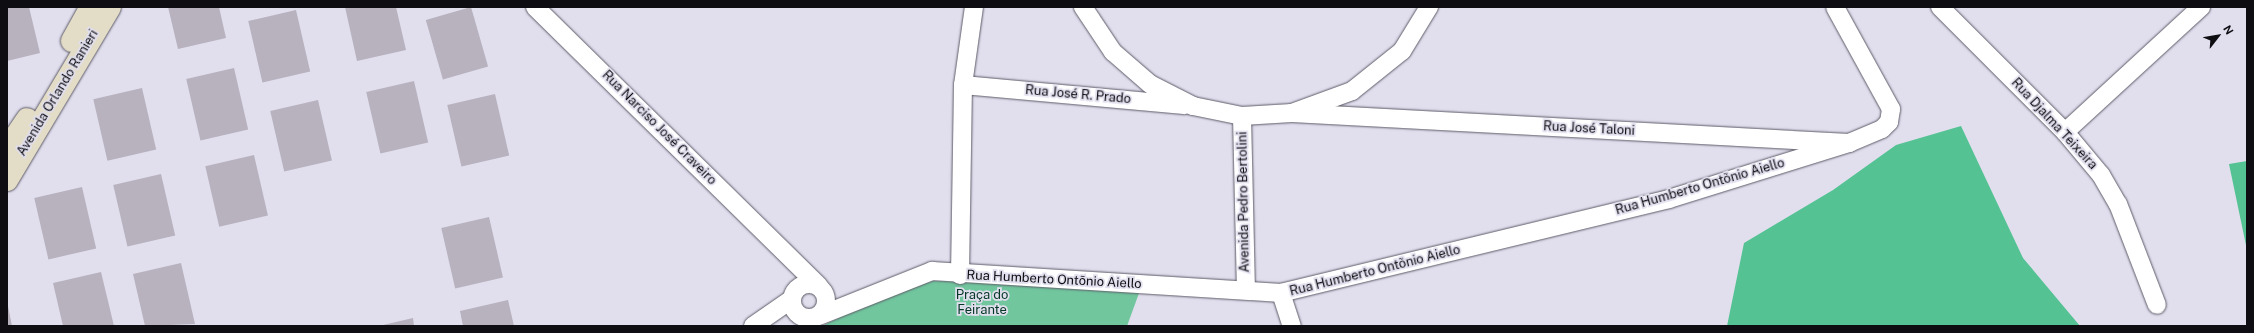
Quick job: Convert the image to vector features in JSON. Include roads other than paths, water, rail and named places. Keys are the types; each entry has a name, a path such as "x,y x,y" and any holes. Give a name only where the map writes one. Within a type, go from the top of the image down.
{"main road":[{"name":"Avenida Orlando Ranieri","path":"7,149 91,7"},
{"name":"Avenida Orlando Ranieri","path":"7,180 110,7"}],"street":[{"name":"Rua Narciso José Craveiro","path":"535,7 822,289"},
{"path":"960,275 963,85 974,7"},
{"name":"Avenida Pedro Bertolini","path":"1083,7 1113,52 1150,84 1194,106 1242,116 1292,113 1352,91 1402,51 1429,7"},
{"name":"Rua José Taloni","path":"1292,113 1849,143 1882,129 1890,122 1891,109 1835,7"},
{"name":"Rua Djalma Teixeira","path":"1940,7 2065,132 2101,176 2118,204 2157,305"},
{"path":"2065,132 2202,7"},
{"name":"Rua José R. Prado","path":"963,85 1194,106"},
{"name":"Avenida Pedro Bertolini","path":"1242,116 1246,289"},
{"name":"Rua Humberto Ontõnio Aiello","path":"869,296 918,273 932,271 960,275 1246,289 1281,293 1669,199 1849,143"},
{"path":"783,249 793,308 814,317"},
{"path":"753,326 792,296 800,286 809,283 822,289 869,296"},
{"path":"814,317 825,309 822,289"},
{"path":"1281,293 1292,326"},
{"path":"791,326 869,296"}],"park label":[{"name":"Praça do Feirante","path":"982,304"}]}
